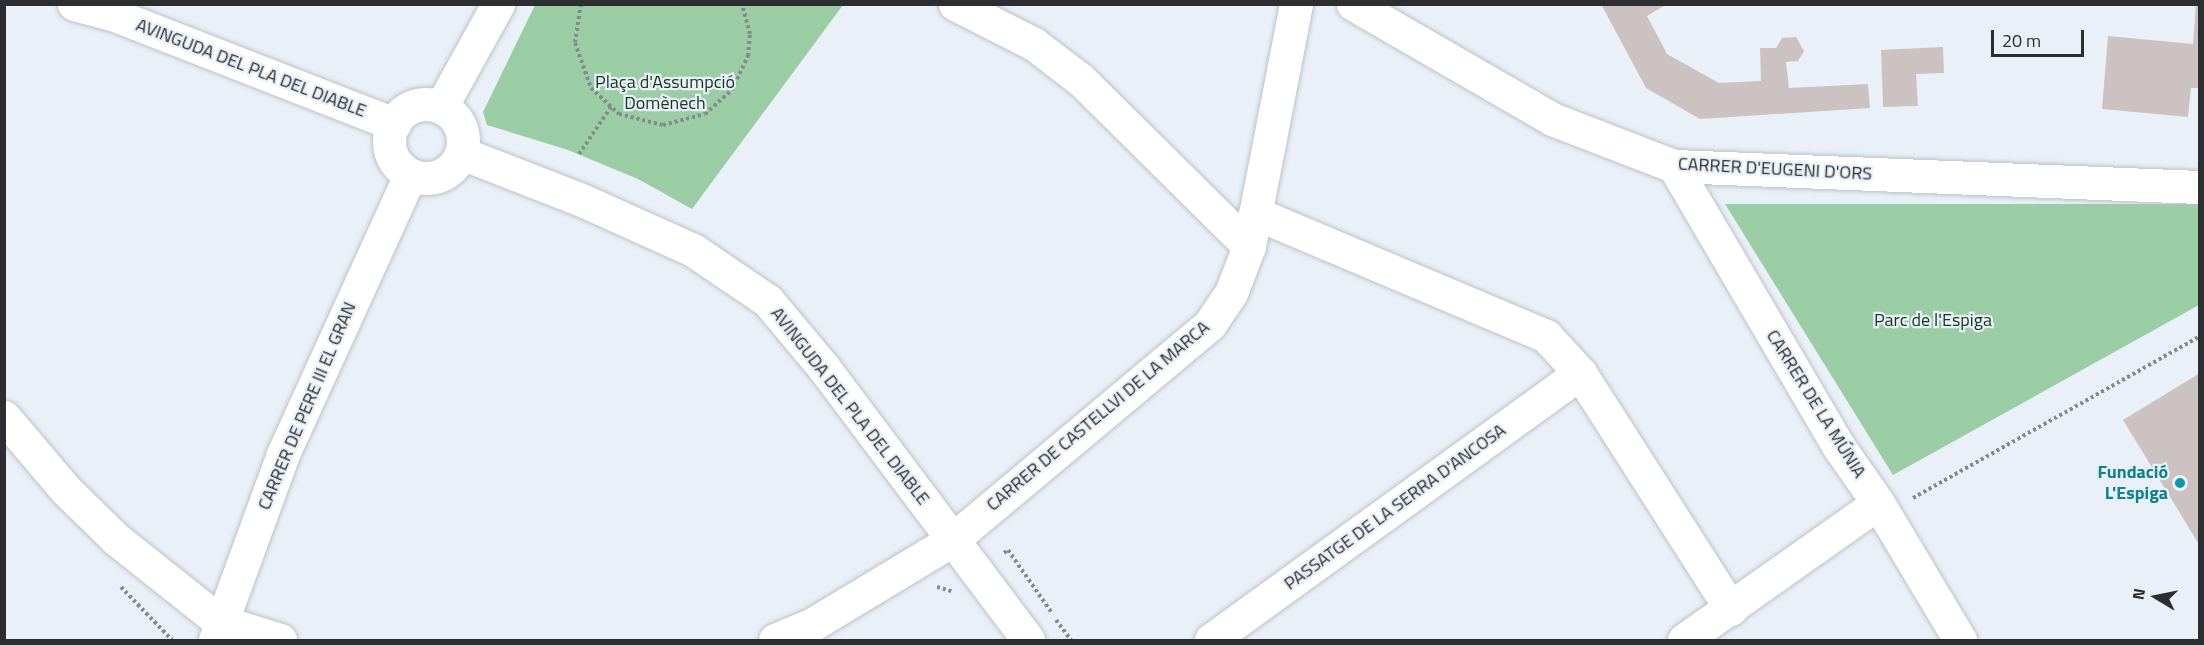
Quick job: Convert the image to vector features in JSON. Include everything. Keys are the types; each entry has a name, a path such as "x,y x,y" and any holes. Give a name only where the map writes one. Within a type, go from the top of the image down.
{"street":[{"name":"AVINGUDA DEL PLA DEL DIABLE","path":"74,4 112,14 394,124"},
{"path":"441,107 498,4"},
{"path":"955,4 1034,44 1082,80 1249,246"},
{"name":"CARRER DE CASTELLVI DE LA MARCA","path":"775,640 813,624 952,540 1210,324 1232,293 1249,246 1296,4"},
{"name":"CARRER D'EUGENI D'ORS","path":"1353,4 1552,120 1674,166 2199,187"},
{"path":"413,107 441,107 460,127 461,153 448,172 439,176 410,175 391,152 390,133 394,124 413,107"},
{"name":"AVINGUDA DEL PLA DEL DIABLE","path":"461,153 584,201 693,250 768,301 824,368 1028,640"},
{"name":"CARRER DE LA MÚNIA","path":"1674,166 1839,447 1884,511 1960,640"},
{"name":"CARRER DE PERE III EL GRAN","path":"217,631 284,453 410,175"},
{"path":"1255,213 1546,336 1580,373 1731,609"},
{"name":"PASSATGE DE LA SERRA D'ANCOSA","path":"1210,640 1580,373"},
{"path":"4,417 66,490 217,631 280,640"},
{"path":"1684,640 1884,511"}],"path":[{"path":"581,4 576,26 578,58 591,88 611,107 644,123 663,125 687,121 720,104 741,76 748,56 750,34 742,4"},
{"path":"579,154 611,107"},
{"path":"1884,511 1903,503 2199,336"},
{"path":"1008,550 1071,640"}],"green space":[{"name":"Plaça d'Assumpció Domènech","path":"535,4 843,5 692,209 638,179 568,150 487,125 483,112"},
{"name":"Parc de l'Espiga","path":"1725,204 2199,204 2199,305 1893,475"}],"building":[{"path":"1601,4 1667,4 1647,16 1667,54 1719,83 1761,81 1760,48 1776,48 1782,38 1796,37 1804,51 1798,61 1786,62 1789,88 1868,84 1870,108 1700,119 1646,88"},
{"path":"2196,4 2200,4 2200,88 2191,88 2188,117 2102,109 2108,36 2193,44"},
{"path":"1943,47 1944,73 1916,74 1918,106 1883,107 1881,50"},
{"name":"Fundació L'Espiga","path":"2200,373 2200,546 2123,420"}],"place":[{"name":"Fundació L'Espiga","path":"2180,483"}]}
